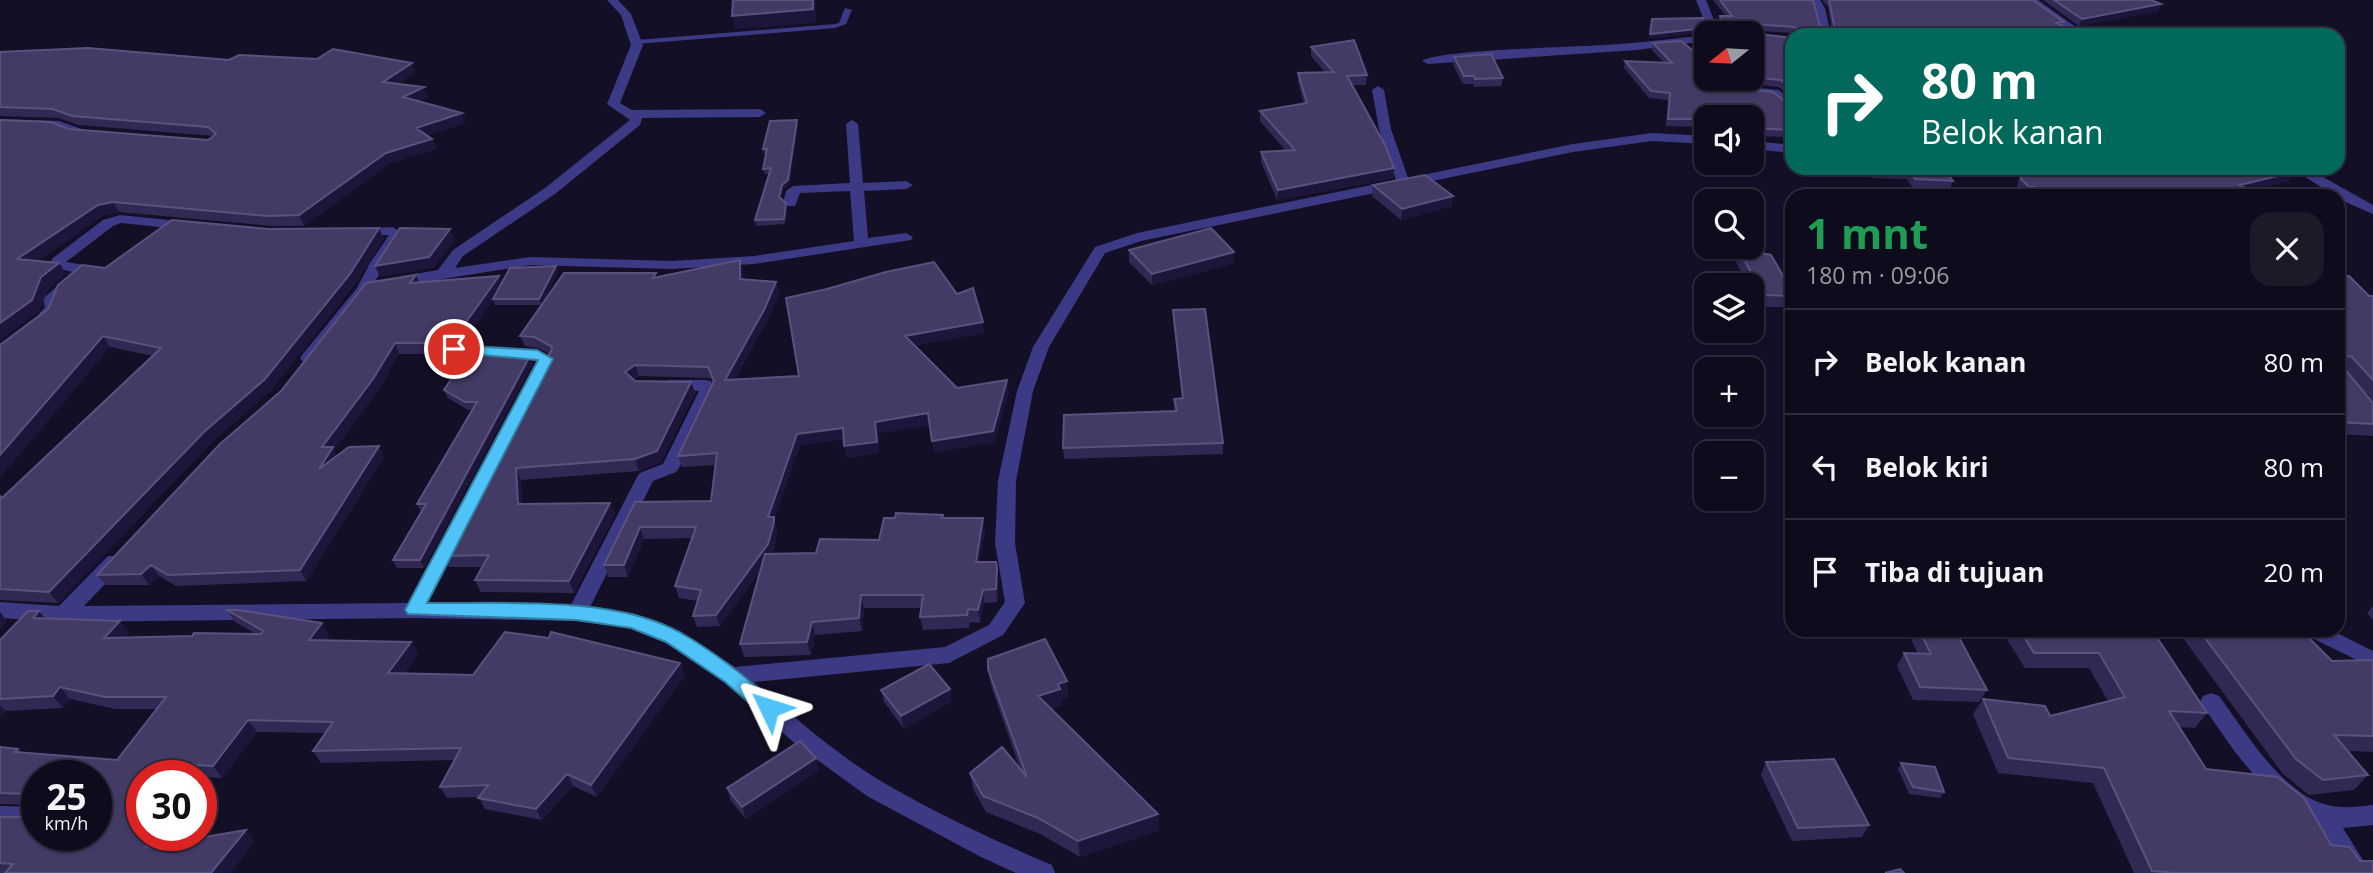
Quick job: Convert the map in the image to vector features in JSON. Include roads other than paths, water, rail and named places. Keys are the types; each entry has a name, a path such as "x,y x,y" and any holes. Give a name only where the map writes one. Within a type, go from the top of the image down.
{"street":[{"path":"443,274 458,253 550,191 636,122 637,119 613,104 637,42 626,14 612,0"},
{"path":"1701,0 1709,21"},
{"path":"1815,0 1820,8 1824,28"},
{"path":"2031,0 2071,28"},
{"path":"1428,61 1497,53 1694,40"},
{"path":"1683,42 1694,52"},
{"path":"1378,90 1385,129 1403,182"},
{"path":"1756,91 1775,93 1785,102"},
{"path":"628,114 760,113"},
{"path":"0,123 59,125 75,132 103,134"},
{"path":"852,124 862,244"},
{"path":"732,676 949,655 996,630 1014,603 1004,543 1007,481 1025,391 1041,347 1100,250 1137,236 1586,146 1652,137 1694,139"},
{"path":"1764,146 1785,148"},
{"path":"2309,175 2332,189"},
{"path":"790,203 793,191 798,189 906,184"},
{"path":"2345,197 2373,210"},
{"path":"29,330 48,315 55,292 86,269 59,265 58,261 108,223 120,219 202,228"},
{"path":"295,375 364,287 397,232 339,232"},
{"path":"364,287 530,261 673,265 754,260 906,237"},
{"path":"414,610 546,359 537,355 454,349"},
{"path":"576,613 646,477 670,468 707,391 705,386 653,384"},
{"path":"64,614 131,544"},
{"path":"0,610 64,614 414,610 576,613 633,621 673,637 732,676 806,740 875,789 989,850 1043,873"},
{"path":"16,628 33,611"},
{"path":"2327,637 2373,660"},
{"path":"2211,702 2279,790 2303,808 2321,815 2352,818 2373,815"},
{"path":"2321,815 2359,873"},
{"path":"0,816 21,817"}],"lane":[{"path":"637,42 835,26 842,24 848,10"}]}
